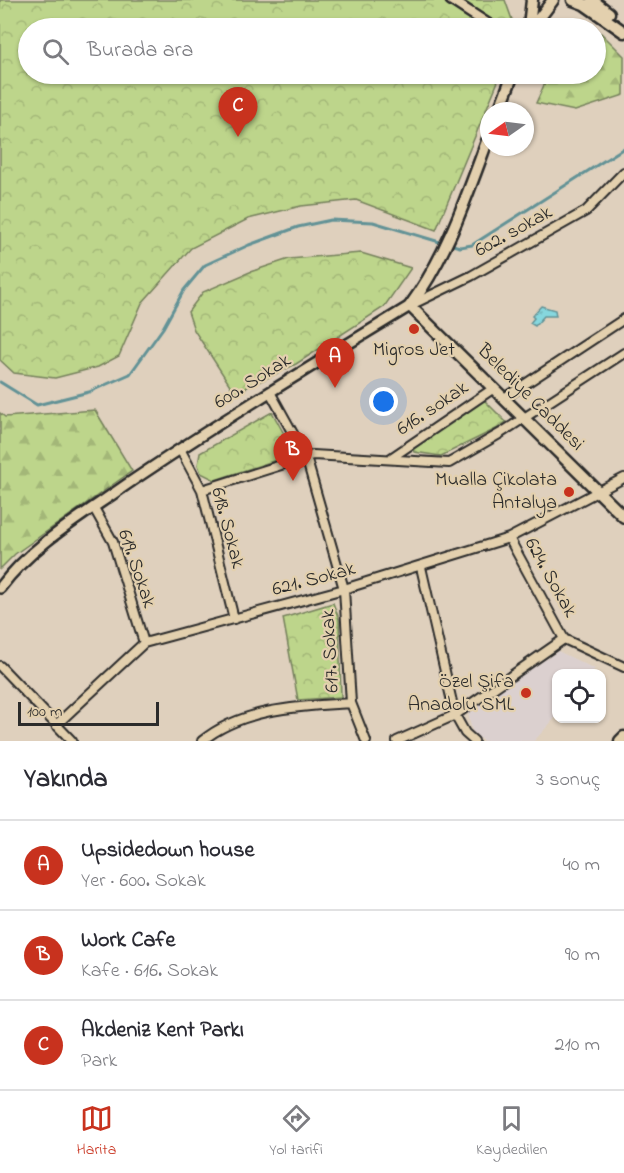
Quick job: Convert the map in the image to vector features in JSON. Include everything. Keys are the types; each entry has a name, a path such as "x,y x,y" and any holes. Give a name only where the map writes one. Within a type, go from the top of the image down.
{"main road":[{"path":"531,18 532,0"},
{"path":"538,18 553,0"},
{"path":"573,0 584,4 604,18"},
{"path":"592,0 624,24"},
{"path":"606,19 624,32"},
{"path":"502,102 509,84"},
{"name":"600. Sokak","path":"410,306 435,269 454,229 481,156"},
{"name":"Belediye Caddesi","path":"410,306 624,517"},
{"path":"620,741 624,736"}],"street":[{"path":"451,0 479,18"},
{"name":"602. sokak","path":"410,306 471,276 586,211 624,172"},
{"name":"600. Sokak","path":"0,588 33,551 94,508 180,449 410,306"},
{"path":"504,398 624,319"},
{"name":"616. sokak","path":"202,490 313,455 449,463 501,433 523,416 624,353"},
{"name":"616. sokak","path":"391,458 494,388"},
{"name":"617. Sokak","path":"270,392 306,457 344,589 351,703 366,741"},
{"name":"618. Sokak","path":"180,449 202,490 234,619"},
{"name":"621. Sokak","path":"56,725 144,643 421,567 509,538 624,478"},
{"name":"619. Sokak","path":"94,508 113,542 144,643"},
{"name":"624. Sokak","path":"509,538 564,639 624,667"},
{"path":"421,567 455,715 465,733 474,741"},
{"path":"397,741 455,715 564,639"},
{"path":"0,666 72,741"},
{"path":"202,741 217,729 288,707 351,703"}],"shaded area":[{"name":"Özel Şifa Anadolu SML","path":"558,651 595,669 552,669 552,721 534,741 483,741 472,731 468,712"}],"green space":[{"path":"0,0 505,0 511,18 18,18 18,84 497,84 489,102 480,102 480,124 436,230 356,200 301,206 248,219 191,248 142,303 119,356 98,367 55,378 14,373 0,360"},
{"path":"606,38 624,56 624,95 575,111 536,103 545,84 606,84"},
{"path":"361,253 411,268 384,307 296,364 235,393 194,330 188,312 203,292 250,272 289,259"},
{"path":"483,399 506,422 441,456 414,452 412,448"},
{"path":"95,410 132,471 15,554 0,569 0,413 5,417"},
{"path":"272,412 295,454 215,480 201,473 198,465 200,453"},
{"path":"333,603 339,619 341,697 298,700 283,618"}],"water":[{"path":"541,306 555,310 556,316 544,316 535,326 530,323 534,318 532,316"}],"waterway":[{"path":"449,244 460,247 472,245 624,148"},
{"path":"0,382 37,405 89,392 130,374 163,328 184,290 205,265 249,245 298,227 331,220 373,222 443,243"}],"place":[{"name":"Akdeniz Kent Parkı","path":"238,137"},
{"name":"Migros Jet","path":"414,329"},
{"name":"Upsidedown house","path":"335,388"},
{"name":"Work Cafe","path":"293,481"},
{"name":"Mualla Çikolata Antalya","path":"569,492"},
{"name":"Özel Şifa Anadolu SML","path":"526,693"}]}
